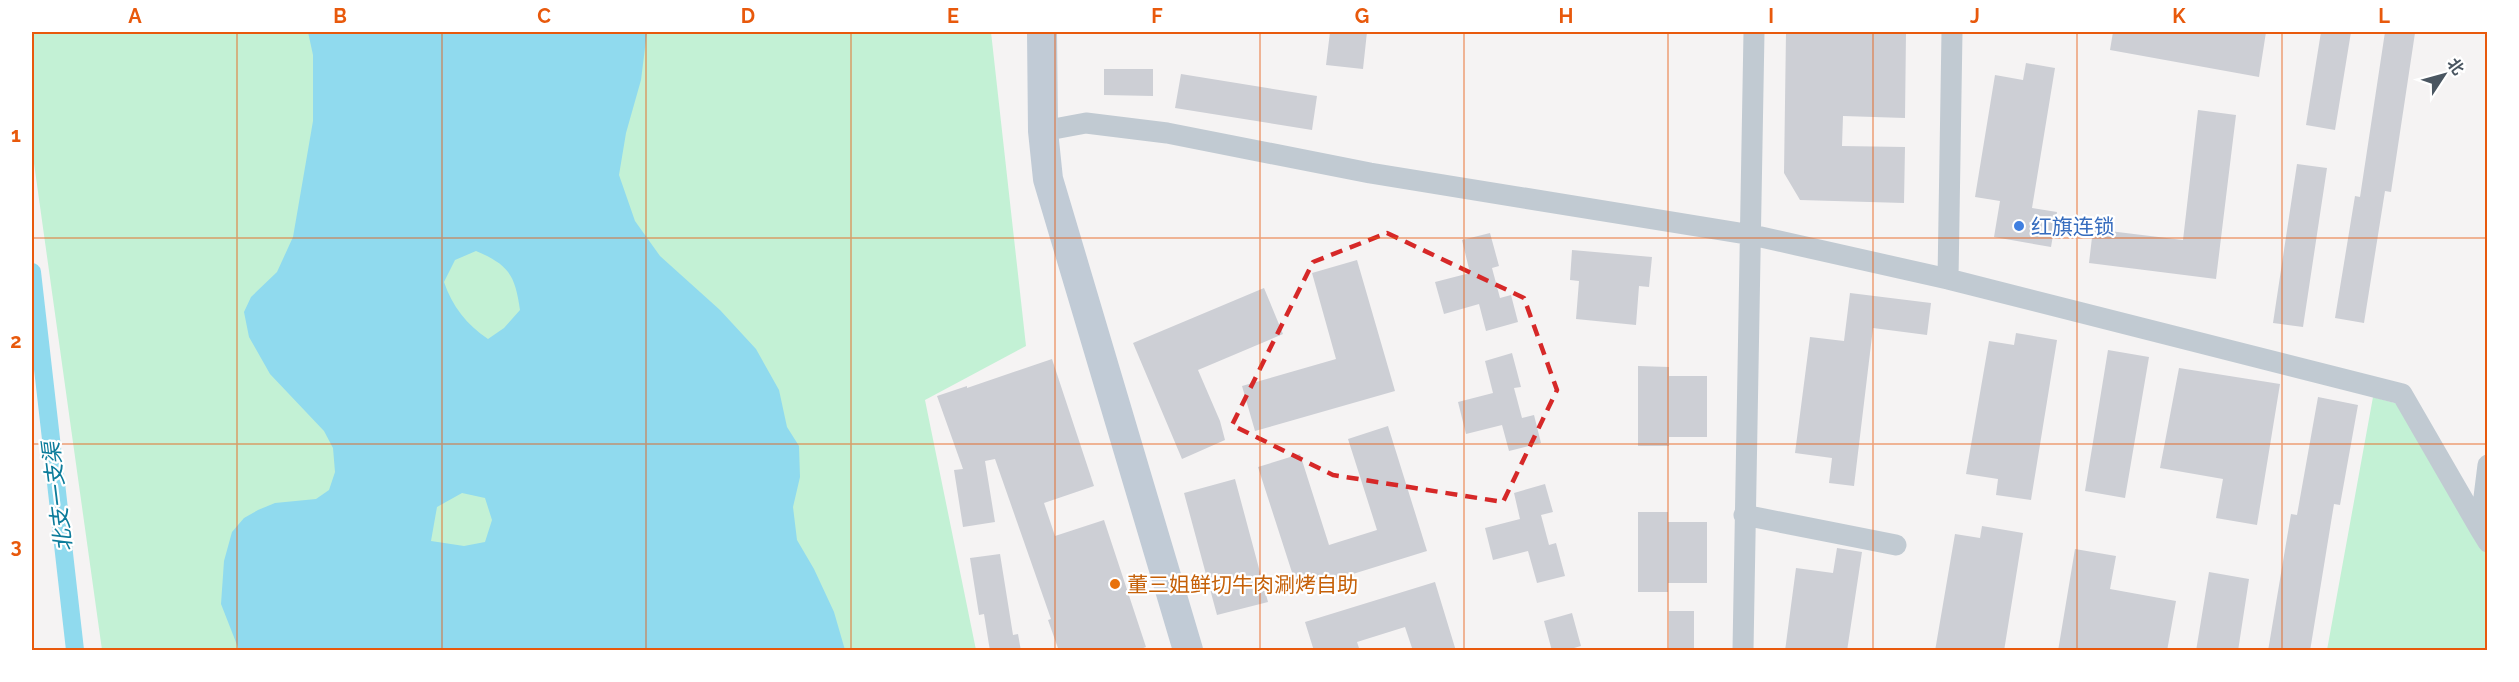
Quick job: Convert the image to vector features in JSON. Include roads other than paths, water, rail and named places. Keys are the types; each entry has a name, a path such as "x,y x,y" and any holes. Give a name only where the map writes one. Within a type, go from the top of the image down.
{"street":[{"path":"1042,32 1043,131 1048,179 1188,651"},
{"path":"1743,651 1754,32"},
{"path":"1948,279 1952,32"},
{"path":"1043,131 1086,123 1167,133 1370,173 1752,235 1948,279 2402,394 2484,535"},
{"path":"2484,535 2487,465"},
{"path":"1744,515 1896,544"}],"water":[{"path":"308,32 647,32 641,80 626,133 619,175 635,221 660,256 720,310 756,349 779,390 787,427 799,446 800,477 793,507 797,540 814,569 834,612 845,650 239,650 221,604 224,561 232,532 244,518 275,503 316,499 329,490 335,472 333,448 324,431 270,374 249,337 244,312 251,297 277,272 293,237 313,121 313,55","holes":["476,251 496,261 508,273 516,288 520,310 504,328 488,339 473,328 461,314 444,282 455,260","462,493 485,498 492,520 485,542 464,546 431,541 437,507"]}],"waterway":[{"name":"北支一支渠","path":"32,272 75,650"}],"place":[{"name":"红旗连锁","path":"2019,226"},
{"name":"董三姐鲜切牛肉涮烤自助","path":"1115,584"}]}
